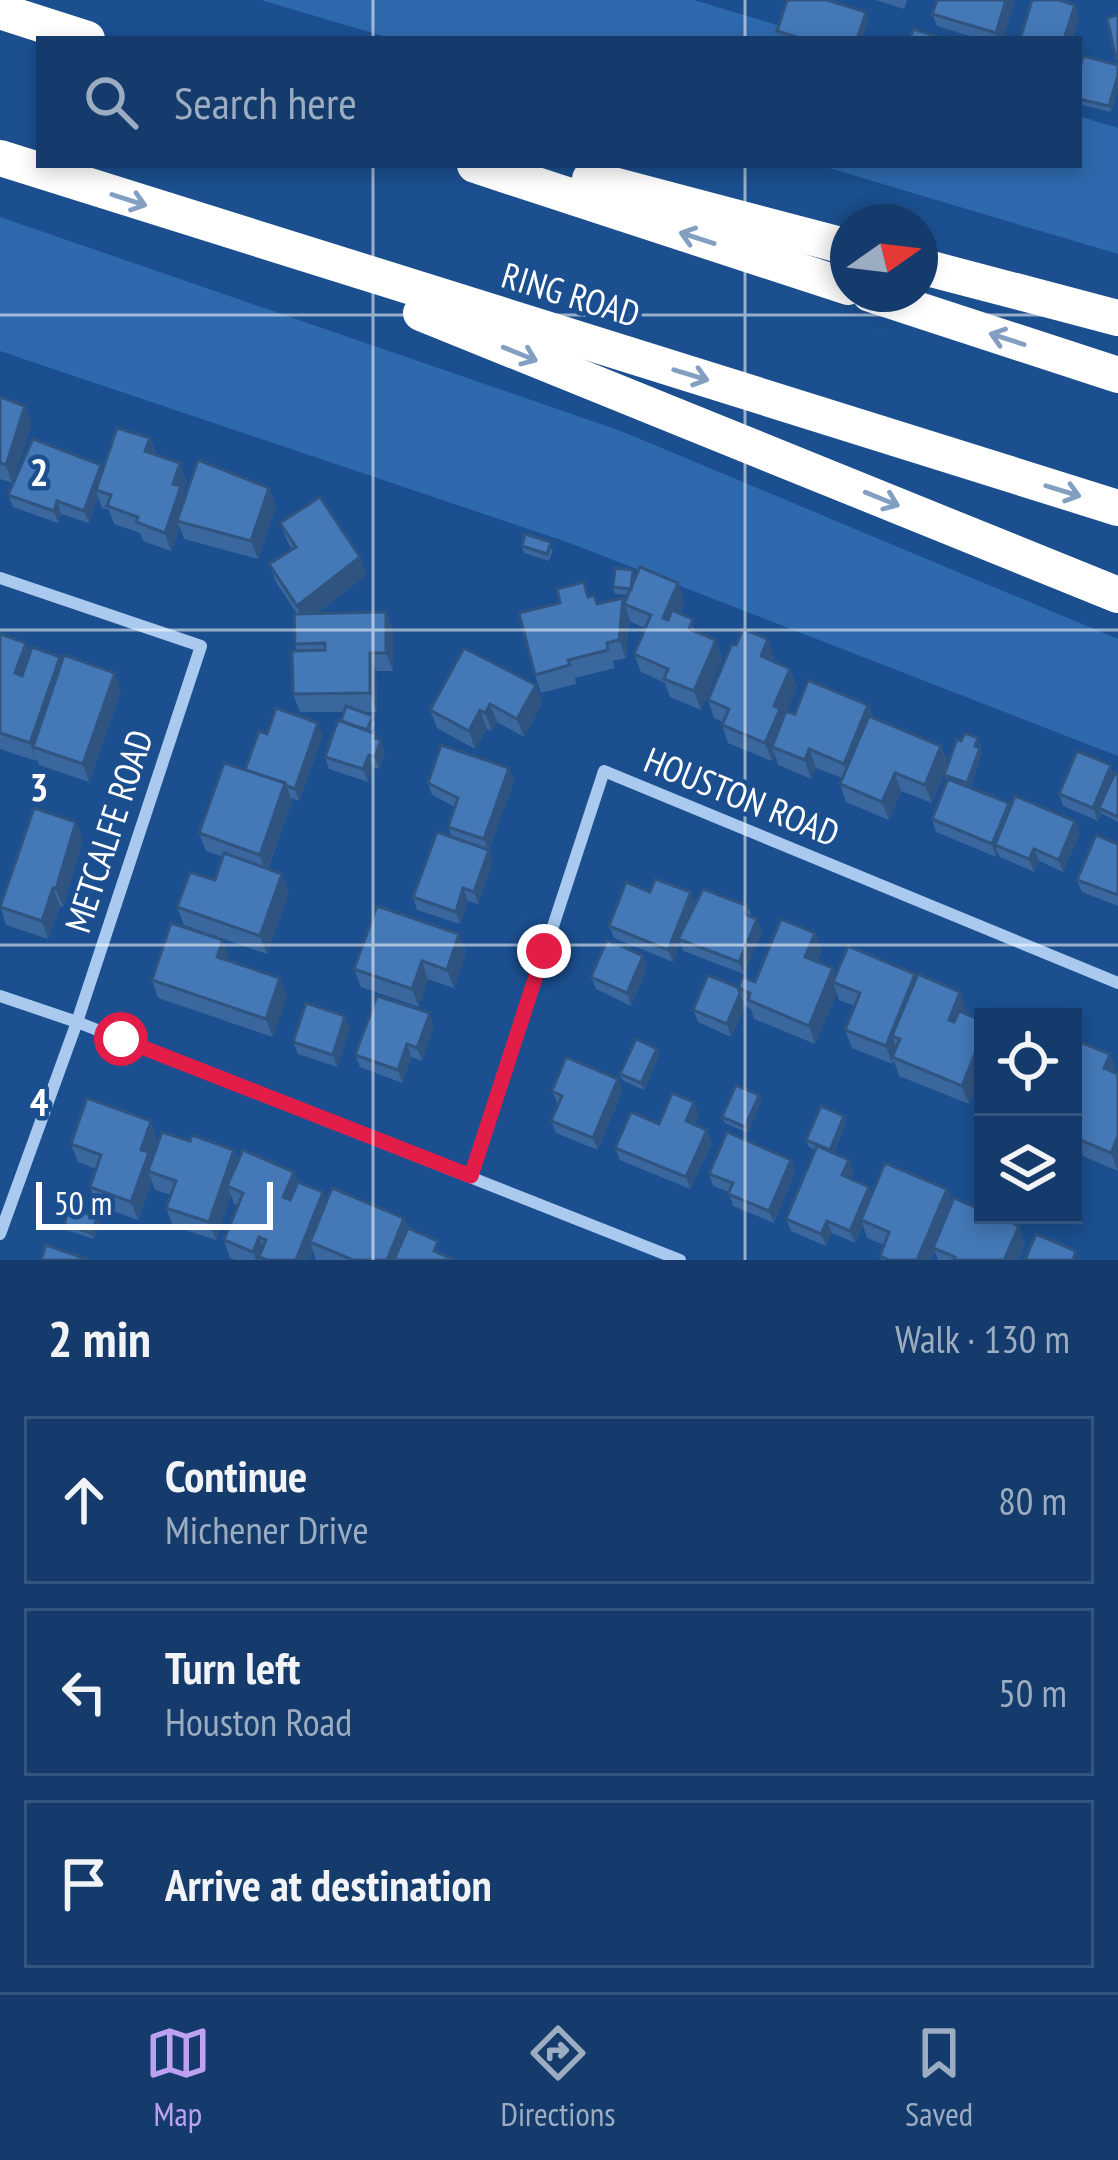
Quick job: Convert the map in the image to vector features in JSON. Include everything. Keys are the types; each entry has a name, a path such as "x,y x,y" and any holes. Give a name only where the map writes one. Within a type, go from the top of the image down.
{"highway":[{"path":"0,11 78,36"},
{"name":"RING ROAD","path":"0,158 1118,508"},
{"path":"484,168 830,281"},
{"path":"548,168 830,242"},
{"path":"178,216 1118,595"},
{"path":"938,271 1118,318"},
{"path":"925,312 1118,375"}],"street":[{"name":"METCALFE ROAD","path":"0,578 201,646 77,1022 0,1234"},
{"name":"HOUSTON ROAD","path":"471,1176 604,771 1118,983"},
{"path":"0,996 77,1022 680,1260"}],"shaded area":[{"path":"261,0 694,0 814,36 383,36"},
{"path":"1082,117 1118,128 1118,254 829,168 1082,168"},
{"path":"0,217 621,431 1118,639 1118,756 567,542 0,351"}],"building":[{"path":"787,0 827,0 866,12 858,36 793,36 777,31"},
{"path":"937,0 1006,0 996,33 932,14"},
{"path":"1032,0 1075,5 1065,36 1021,36"},
{"path":"1118,15 1118,58 1116,59 1107,18"},
{"path":"1083,56 1118,65 1109,106 1082,100"},
{"path":"0,397 25,406 6,465 0,463"},
{"path":"117,428 150,438 145,451 180,463 173,484 181,486 165,533 107,506 111,495 96,490"},
{"path":"33,439 101,465 84,511 57,501 54,511 8,495"},
{"path":"198,460 269,488 251,541 177,521"},
{"path":"320,497 360,557 297,606 269,564 296,547 280,523"},
{"path":"525,534 551,542 547,554 522,546"},
{"path":"640,567 678,583 663,618 668,620 672,610 693,619 689,629 716,640 694,691 664,679 668,669 634,654 651,615 624,604"},
{"path":"615,568 633,570 631,589 613,587"},
{"path":"584,582 588,597 594,595 597,604 623,598 619,640 607,643 608,650 535,675 519,613 560,603 557,589"},
{"path":"386,612 386,653 370,653 370,693 293,694 292,651 325,650 325,643 295,644 294,614"},
{"path":"743,629 768,639 761,656 790,669 765,743 722,725 729,709 708,700"},
{"path":"0,634 26,643 15,673 22,676 32,647 60,657 30,743 0,733"},
{"path":"464,648 536,685 517,719 490,704 485,713 480,710 469,731 430,710"},
{"path":"64,655 115,673 83,764 33,747"},
{"path":"808,680 868,705 844,764 809,749 805,760 772,747 786,711 795,714"},
{"path":"346,706 373,716 367,730 341,721"},
{"path":"276,708 318,723 295,789 245,770 259,731 267,734"},
{"path":"869,716 941,746 925,785 895,773 882,802 840,784"},
{"path":"338,720 381,740 375,757 369,755 363,769 325,757"},
{"path":"965,733 978,738 975,746 980,748 967,783 944,775 957,739 961,741"},
{"path":"441,745 509,768 484,839 448,827 458,798 428,783"},
{"path":"1077,751 1111,765 1093,808 1059,794"},
{"path":"224,763 285,783 260,855 199,833"},
{"path":"1115,773 1118,775 1118,817 1099,808"},
{"path":"948,779 1009,803 992,844 932,819"},
{"path":"1015,796 1075,821 1059,860 1034,849 1029,859 995,845"},
{"path":"34,808 76,822 42,921 0,907"},
{"path":"437,832 489,850 474,892 463,888 456,912 413,897"},
{"path":"1096,835 1118,844 1118,895 1077,880"},
{"path":"224,853 282,874 260,936 177,907 190,872 215,880"},
{"path":"655,879 691,892 668,950 609,926 626,882 650,892"},
{"path":"703,889 748,906 745,914 757,919 739,962 678,939"},
{"path":"377,906 459,934 447,970 422,961 412,989 354,969"},
{"path":"781,919 815,933 805,957 833,968 809,1026 748,1000 750,993 738,988 743,977 755,982"},
{"path":"171,923 223,940 217,957 280,978 266,1019 152,980"},
{"path":"607,940 643,956 627,993 591,977"},
{"path":"848,946 915,974 886,1046 845,1030 860,993 833,982"},
{"path":"918,974 960,992 949,1020 954,1022 959,1011 974,1017 974,1056 962,1086 892,1057 900,1039 892,1036"},
{"path":"708,975 742,989 738,988 727,1024 693,1010"},
{"path":"377,996 430,1013 417,1048 407,1044 398,1070 355,1055"},
{"path":"306,1003 345,1016 333,1055 293,1042"},
{"path":"636,1039 657,1049 641,1083 620,1074"},
{"path":"1082,1043 1110,1054 1104,1068 1118,1074 1118,1136 1111,1153 1082,1141"},
{"path":"566,1057 618,1079 593,1138 551,1121 562,1096 552,1091"},
{"path":"736,1085 759,1095 745,1127 722,1117"},
{"path":"672,1093 694,1102 686,1121 707,1130 686,1177 615,1148 631,1112 659,1124"},
{"path":"87,1098 151,1121 141,1150 149,1152 131,1202 90,1187 101,1155 71,1144"},
{"path":"821,1106 844,1116 830,1150 806,1140"},
{"path":"162,1132 190,1141 192,1135 234,1150 209,1222 166,1208 176,1181 148,1171"},
{"path":"727,1132 791,1160 769,1211 728,1194 733,1183 709,1174"},
{"path":"817,1146 849,1160 842,1175 869,1187 850,1231 827,1221 821,1234 786,1219"},
{"path":"243,1150 294,1172 283,1197 290,1200 298,1182 323,1192 296,1260 259,1257 266,1240 259,1237 253,1252 224,1240 243,1193 227,1186"},
{"path":"885,1163 947,1189 917,1260 880,1256 889,1232 861,1220"},
{"path":"332,1188 404,1218 387,1260 353,1260 310,1242"},
{"path":"954,1198 974,1207 974,1224 1019,1226 1004,1260 953,1260 955,1257 933,1248"},
{"path":"69,1208 97,1217 91,1233 64,1224"},
{"path":"408,1228 438,1241 434,1251 455,1260 394,1260"},
{"path":"1036,1234 1076,1251 1073,1260 1025,1260"},
{"path":"46,1245 89,1260 41,1260"}],"route":[{"path":"121,1039 471,1176 544,951"}]}
